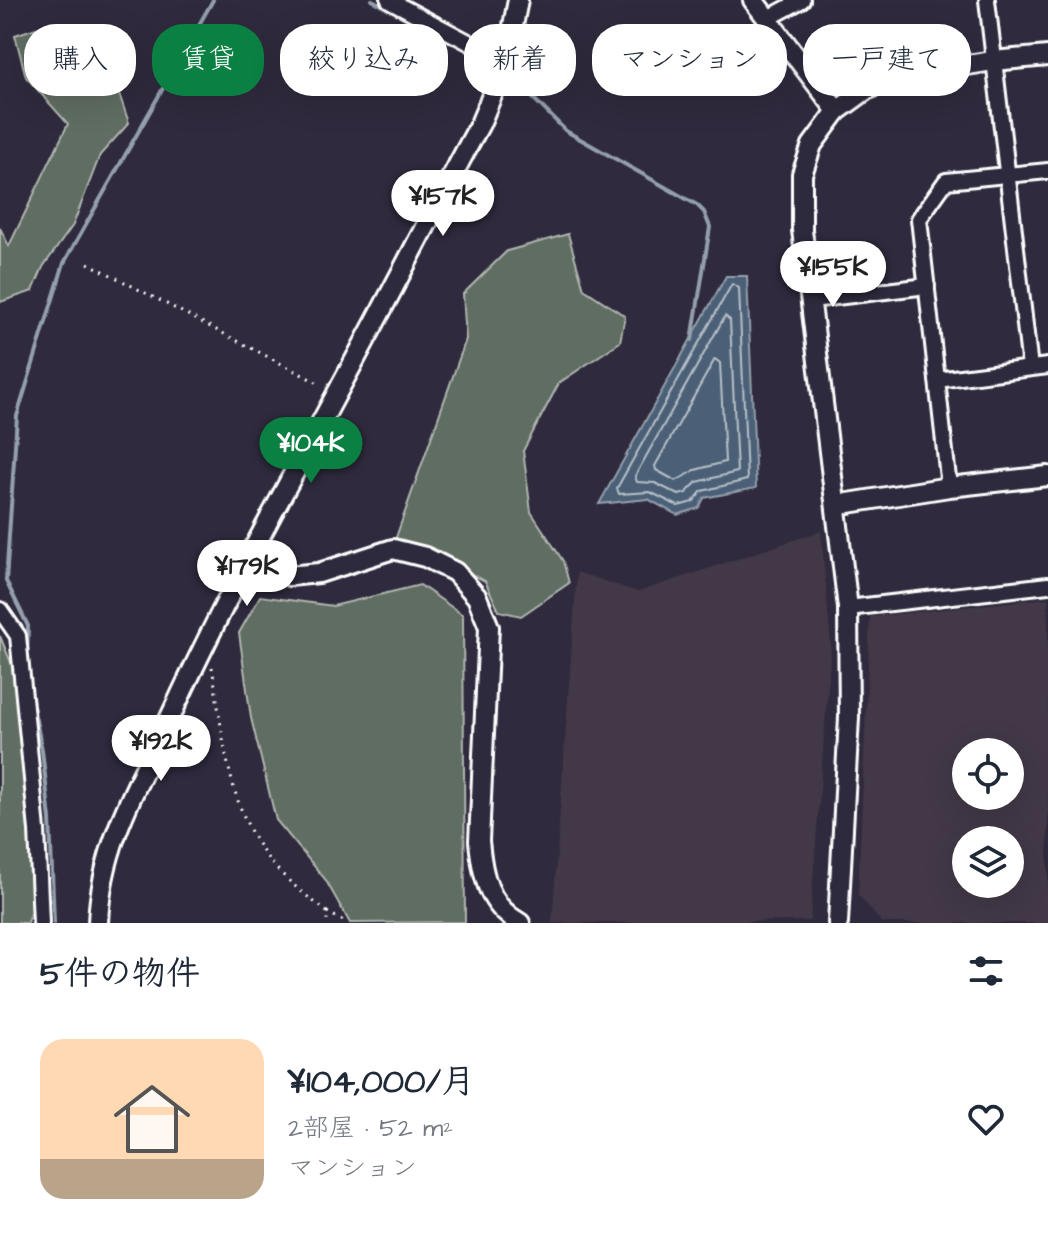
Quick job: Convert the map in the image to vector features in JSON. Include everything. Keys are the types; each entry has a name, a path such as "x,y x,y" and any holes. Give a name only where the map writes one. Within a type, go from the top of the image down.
{"street":[{"path":"389,0 464,40"},
{"path":"513,24 518,0"},
{"path":"753,0 837,111"},
{"path":"767,19 802,0"},
{"path":"987,0 1010,176 1030,368"},
{"path":"838,923 849,717 848,608 802,230 802,174 812,145 837,111 866,90 903,75 1048,56"},
{"path":"98,923 101,891 113,838 123,811 155,751 206,639 480,124 492,96"},
{"path":"949,487 919,219 946,181 1048,171"},
{"path":"811,300 927,286"},
{"path":"937,380 1048,366"},
{"path":"836,505 949,487 1047,481"},
{"path":"250,557 289,576 319,573 393,549 442,563 455,572 477,597 489,627 479,841 482,872 492,896 509,917 520,923"},
{"path":"848,608 1048,585"},
{"path":"0,610 18,636 37,830 41,923"}],"path":[{"path":"88,263 336,393"},
{"path":"206,639 224,747 243,814 260,848 287,879 327,912 347,923"},
{"path":"327,912 327,923"}],"shaded area":[{"path":"821,531 831,646 810,921 552,923 577,572 638,592"},
{"path":"1048,598 1048,923 882,923 858,895 870,617"}],"green space":[{"path":"24,32 24,69 15,35"},
{"path":"43,96 120,96 129,123 100,155 73,225 43,267 33,291 0,302 0,228 9,246 68,124"},
{"path":"568,234 584,289 625,316 620,342 559,383 523,451 531,512 563,561 569,583 521,616 499,611 485,581 433,554 394,543 466,339 463,294 507,251"},
{"path":"420,585 463,615 465,922 350,923 325,879 276,820 251,718 239,633 260,596 333,606"},
{"path":"0,636 12,665 25,717 26,813 37,901 27,923 0,923"}],"water":[{"path":"726,276 747,276 756,488 704,498 699,508 677,515 648,499 599,504"}],"waterway":[{"path":"27,663 28,626 6,581 17,416 64,263 213,0"},
{"path":"372,0 464,48"},
{"path":"531,96 566,131 697,205 704,212 710,227 692,340"},
{"path":"30,691 42,750 50,819 54,923"}]}
